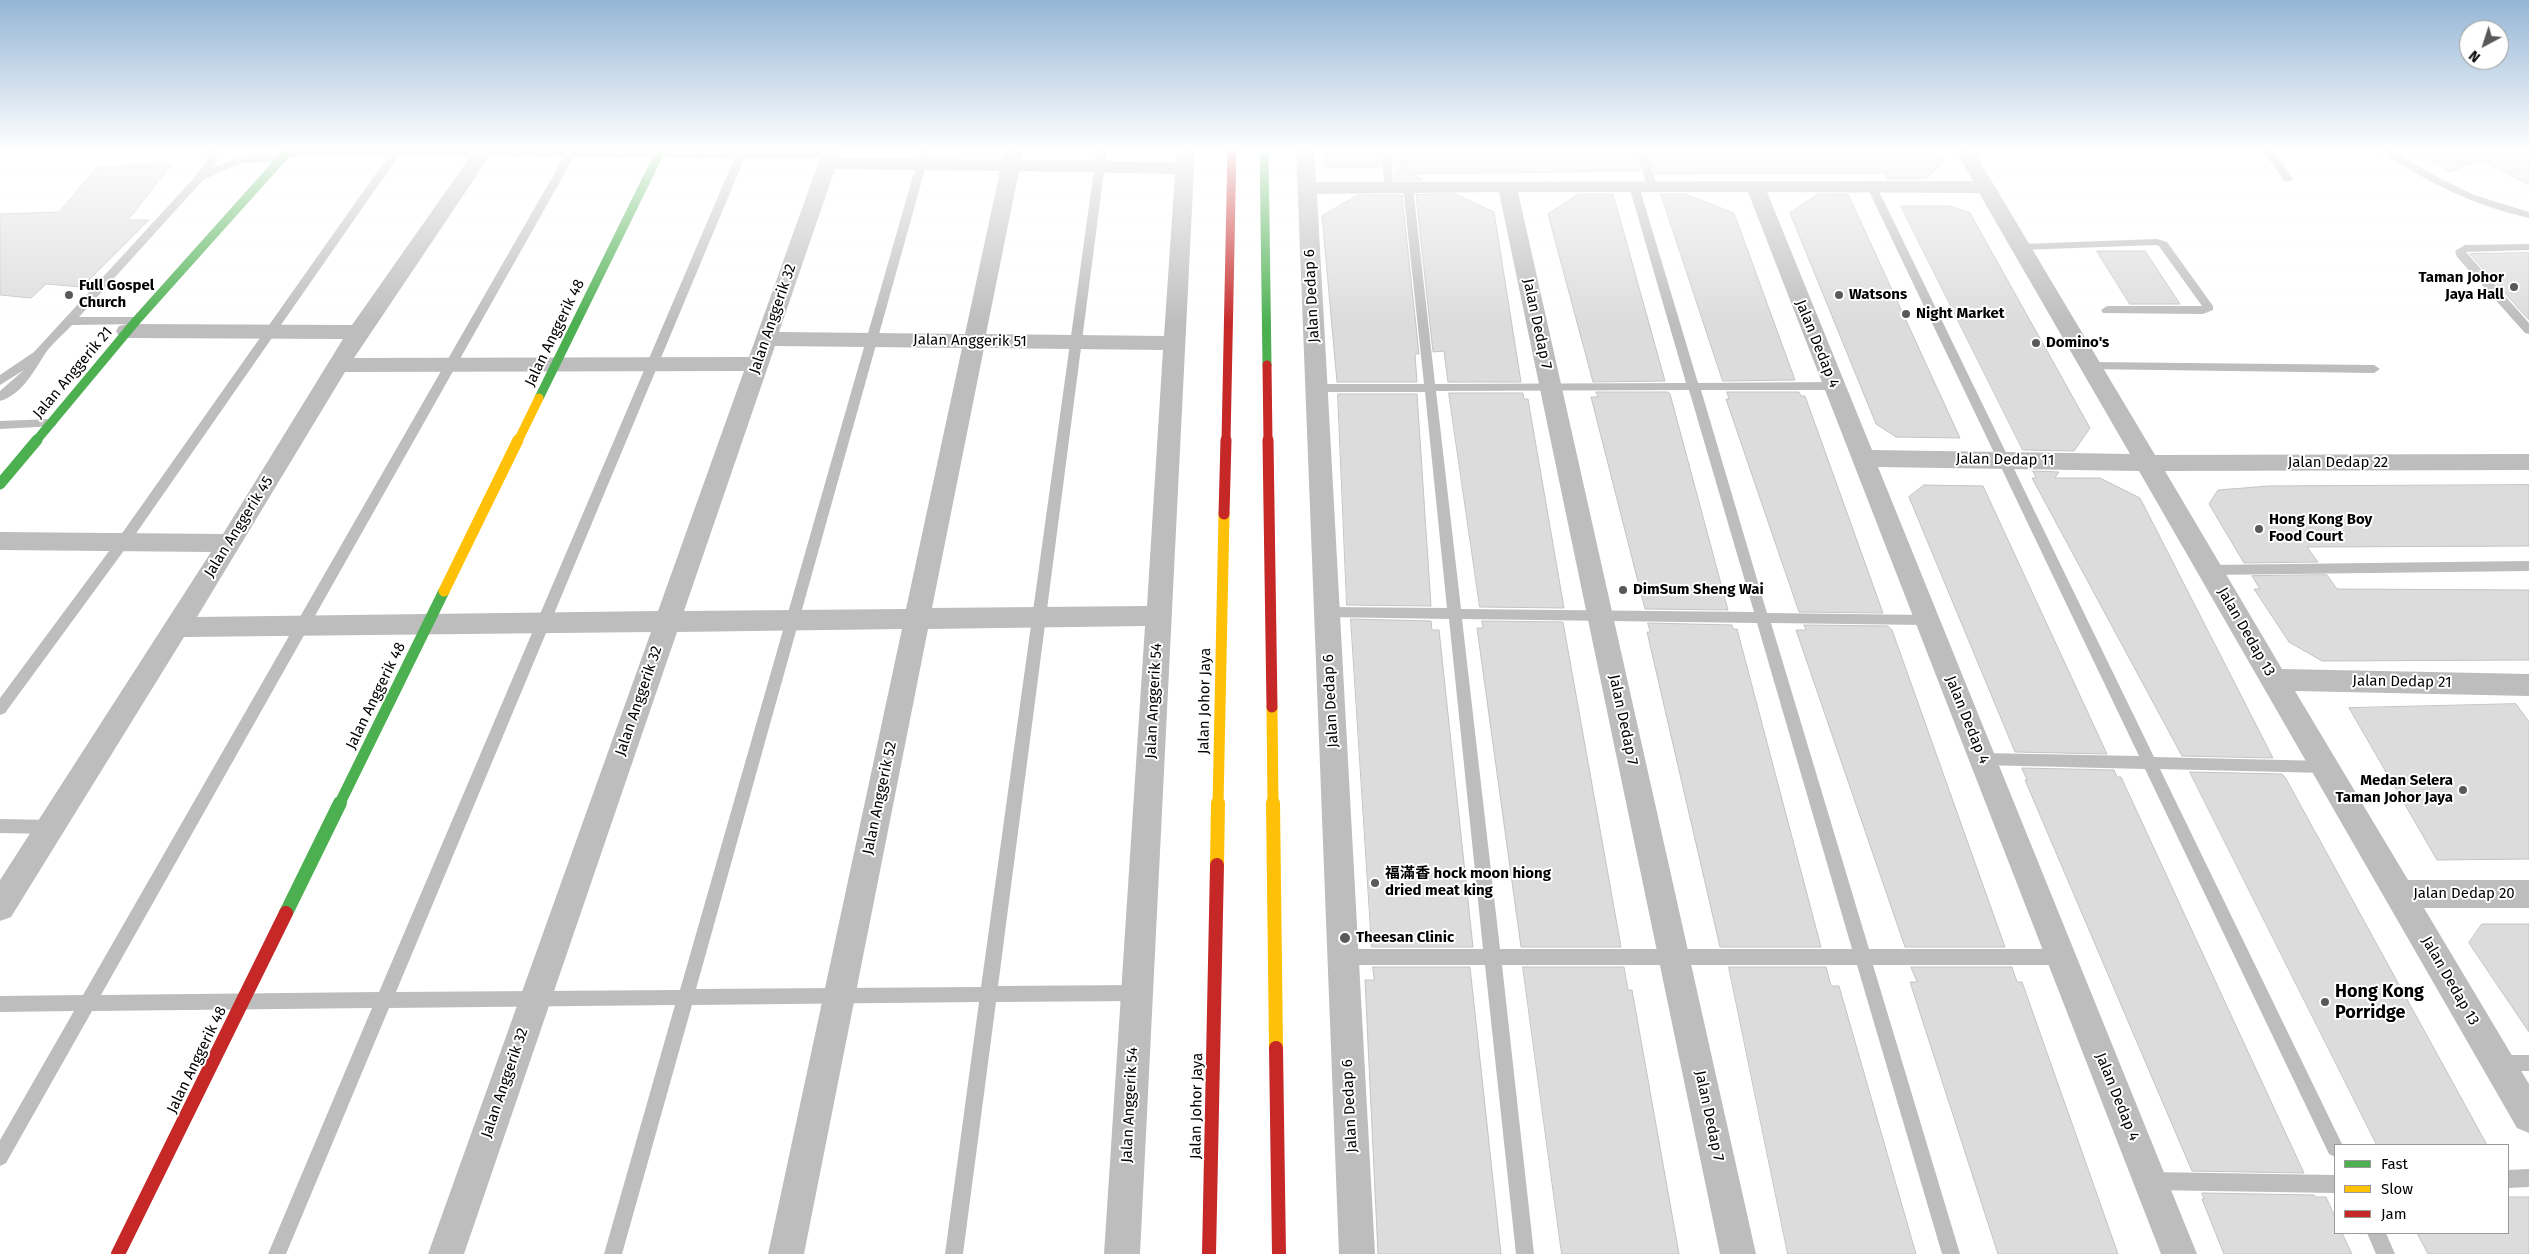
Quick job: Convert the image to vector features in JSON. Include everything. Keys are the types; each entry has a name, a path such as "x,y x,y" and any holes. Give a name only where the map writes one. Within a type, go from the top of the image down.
{"main road":[{"name":"Jalan Anggerik 21","path":"0,484 132,326 238,207"},
{"name":"Jalan Anggerik 48","path":"118,1254 633,207"},
{"name":"Jalan Johor Jaya","path":"1209,1254 1231,207"},
{"path":"1265,207 1279,1254"}],"street":[{"name":"Jalan Anggerik 45","path":"0,907 230,543 358,332 446,207"},
{"name":"Jalan Anggerik 32","path":"446,1254 812,207"},
{"path":"974,341 1003,207"},
{"name":"Jalan Anggerik 54","path":"1122,1254 1182,207"},
{"name":"Jalan Dedap 6","path":"1307,207 1357,1254"},
{"name":"Jalan Dedap 7","path":"1511,207 1738,1254"},
{"name":"Jalan Dedap 4","path":"1762,207 2179,1254"},
{"name":"Jalan Dedap 13","path":"1997,207 2529,1116"},
{"path":"132,326 268,332 358,332"},
{"name":"Jalan Anggerik 51","path":"338,365 653,364 871,340 1174,343"},
{"name":"Jalan Anggerik 52","path":"786,1254 974,341"},
{"name":"Jalan Dedap 11","path":"1863,458 2147,463"},
{"name":"Jalan Dedap 22","path":"2147,463 2529,462"},
{"path":"0,541 230,543"},
{"path":"176,627 1158,616"},
{"name":"Jalan Dedap 21","path":"2274,680 2528,686"},
{"name":"Jalan Dedap 20","path":"2400,894 2529,894"}],"lane":[{"path":"0,381 38,355 173,207"},
{"path":"0,709 123,542 268,332 358,207"},
{"path":"0,1157 541,207"},
{"path":"276,1254 719,207"},
{"path":"613,1254 909,207"},
{"path":"954,1254 1094,207"},
{"path":"1402,207 1430,388 1525,1254"},
{"path":"1648,207 1693,387 1951,1254"},
{"path":"1881,207 2334,1146"},
{"path":"2496,207 2529,215"},
{"path":"2021,247 2157,242 2163,244 2209,308 2203,310 2107,310"},
{"path":"2529,247 2465,248 2460,251 2529,330"},
{"path":"68,321 132,326"},
{"path":"0,397 15,387 33,368 38,355"},
{"path":"2091,366 2374,369"},
{"path":"1316,388 1834,386"},
{"path":"0,425 51,423"},
{"path":"2210,570 2529,566"},
{"path":"1327,612 1927,620"},
{"path":"1982,759 2151,765 2325,767"},
{"path":"0,826 50,826"},
{"path":"1343,957 2061,957"},
{"path":"0,1004 1137,993"},
{"path":"2498,1063 2529,1063"},
{"path":"2509,1179 2529,1178"},
{"path":"2150,1180 2334,1184"},
{"path":"2376,1234 2386,1254"}],"building":[{"path":"64,207 139,207 128,220 149,220 82,287 46,284 31,298 0,295 0,214 59,212"},
{"path":"1338,207 1403,207 1419,354 1415,354 1417,382 1337,382 1322,216"},
{"path":"1417,207 1482,207 1494,212 1521,382 1448,382 1444,351 1433,352"},
{"path":"1560,207 1616,207 1665,381 1593,382 1548,214"},
{"path":"1665,207 1717,207 1734,213 1795,380 1723,381"},
{"path":"1800,207 1854,207 1960,438 1896,437 1876,424 1790,213"},
{"path":"1901,207 1951,207 1970,213 2090,428 2074,451 2023,450"},
{"path":"2097,251 2145,251 2180,304 2130,304"},
{"name":"Taman Johor Jaya Hall","path":"2529,253 2529,320 2470,254"},
{"path":"1596,392 1668,392 1670,394 1728,610 1645,609 1591,397 1598,397"},
{"path":"1727,392 1799,392 1801,396 1805,396 1883,613 1799,612 1726,399 1729,399"},
{"path":"1449,393 1523,393 1524,399 1528,399 1564,608 1480,607"},
{"path":"1338,394 1417,394 1431,606 1347,605"},
{"path":"2033,471 2059,472 2055,478 2100,478 2140,498 2273,758 2182,756 2032,478 2036,478"},
{"path":"1924,485 1983,486 2107,754 2015,752 1909,497"},
{"path":"2529,485 2529,546 2307,547 2318,562 2244,563 2209,504 2218,490 2269,486"},
{"path":"2327,575 2337,589 2529,590 2529,660 2322,661 2289,642 2254,589 2260,589 2252,576"},
{"path":"1351,619 1431,621 1432,630 1439,630 1473,947 1372,947"},
{"path":"1482,621 1563,622 1621,947 1521,947 1477,628 1483,628"},
{"path":"1648,623 1732,625 1733,629 1737,629 1821,947 1720,947 1647,632 1650,632"},
{"path":"1804,625 1888,626 1892,630 2005,947 1905,947 1796,630 1806,630"},
{"name":"Medan Selera Taman Johor Jaya","path":"2516,704 2529,722 2529,859 2437,860 2349,708"},
{"path":"2022,768 2114,770 2117,777 2121,777 2304,1173 2192,1171 2025,780 2027,780"},
{"path":"2190,772 2282,774 2285,777 2486,1144 2376,1144"},
{"path":"2482,924 2529,924 2529,1032 2469,943"},
{"path":"1373,967 1470,967 1501,1254 1378,1254 1365,980 1374,980"},
{"path":"1523,967 1624,967 1628,990 1632,990 1679,1254 1562,1254"},
{"path":"1729,967 1826,967 1831,986 1839,986 1916,1254 1788,1254"},
{"path":"1911,967 2012,967 2017,982 2022,982 2118,1254 1998,1254 1910,982 1917,982"},
{"path":"2202,1193 2314,1195 2316,1197 2326,1197 2334,1215 2334,1234 2342,1234 2352,1254 2224,1254 2202,1199 2204,1199"},
{"path":"2509,1197 2529,1197 2529,1254 2428,1254 2418,1234 2509,1234"}],"traffic: fast":[{"path":"0,484 136,321 239,207"},
{"path":"539,398 633,207"},
{"path":"1265,207 1267,365"},
{"path":"286,913 444,591"}],"traffic: slow":[{"path":"444,591 539,398"},
{"path":"1217,865 1224,514"},
{"path":"1272,707 1276,1048"}],"traffic: jam":[{"path":"1224,514 1231,207"},
{"path":"1267,365 1272,707"},
{"path":"1209,1254 1217,865"},
{"path":"118,1254 286,913"},
{"path":"1276,1048 1279,1254"}],"place":[{"name":"Taman Johor Jaya Hall","path":"2514,287"},
{"name":"Full Gospel Church","path":"69,295"},
{"name":"Watsons","path":"1839,295"},
{"name":"Night Market","path":"1906,314"},
{"name":"Domino's","path":"2036,343"},
{"name":"Hong Kong Boy Food Court","path":"2259,529"},
{"name":"DimSum Sheng Wai","path":"1623,590"},
{"name":"Medan Selera Taman Johor Jaya","path":"2463,790"},
{"name":"福滿香 hock moon hiong dried meat king","path":"1375,883"},
{"name":"Theesan Clinic","path":"1345,938"},
{"name":"Hong Kong Porridge","path":"2325,1002"}]}
